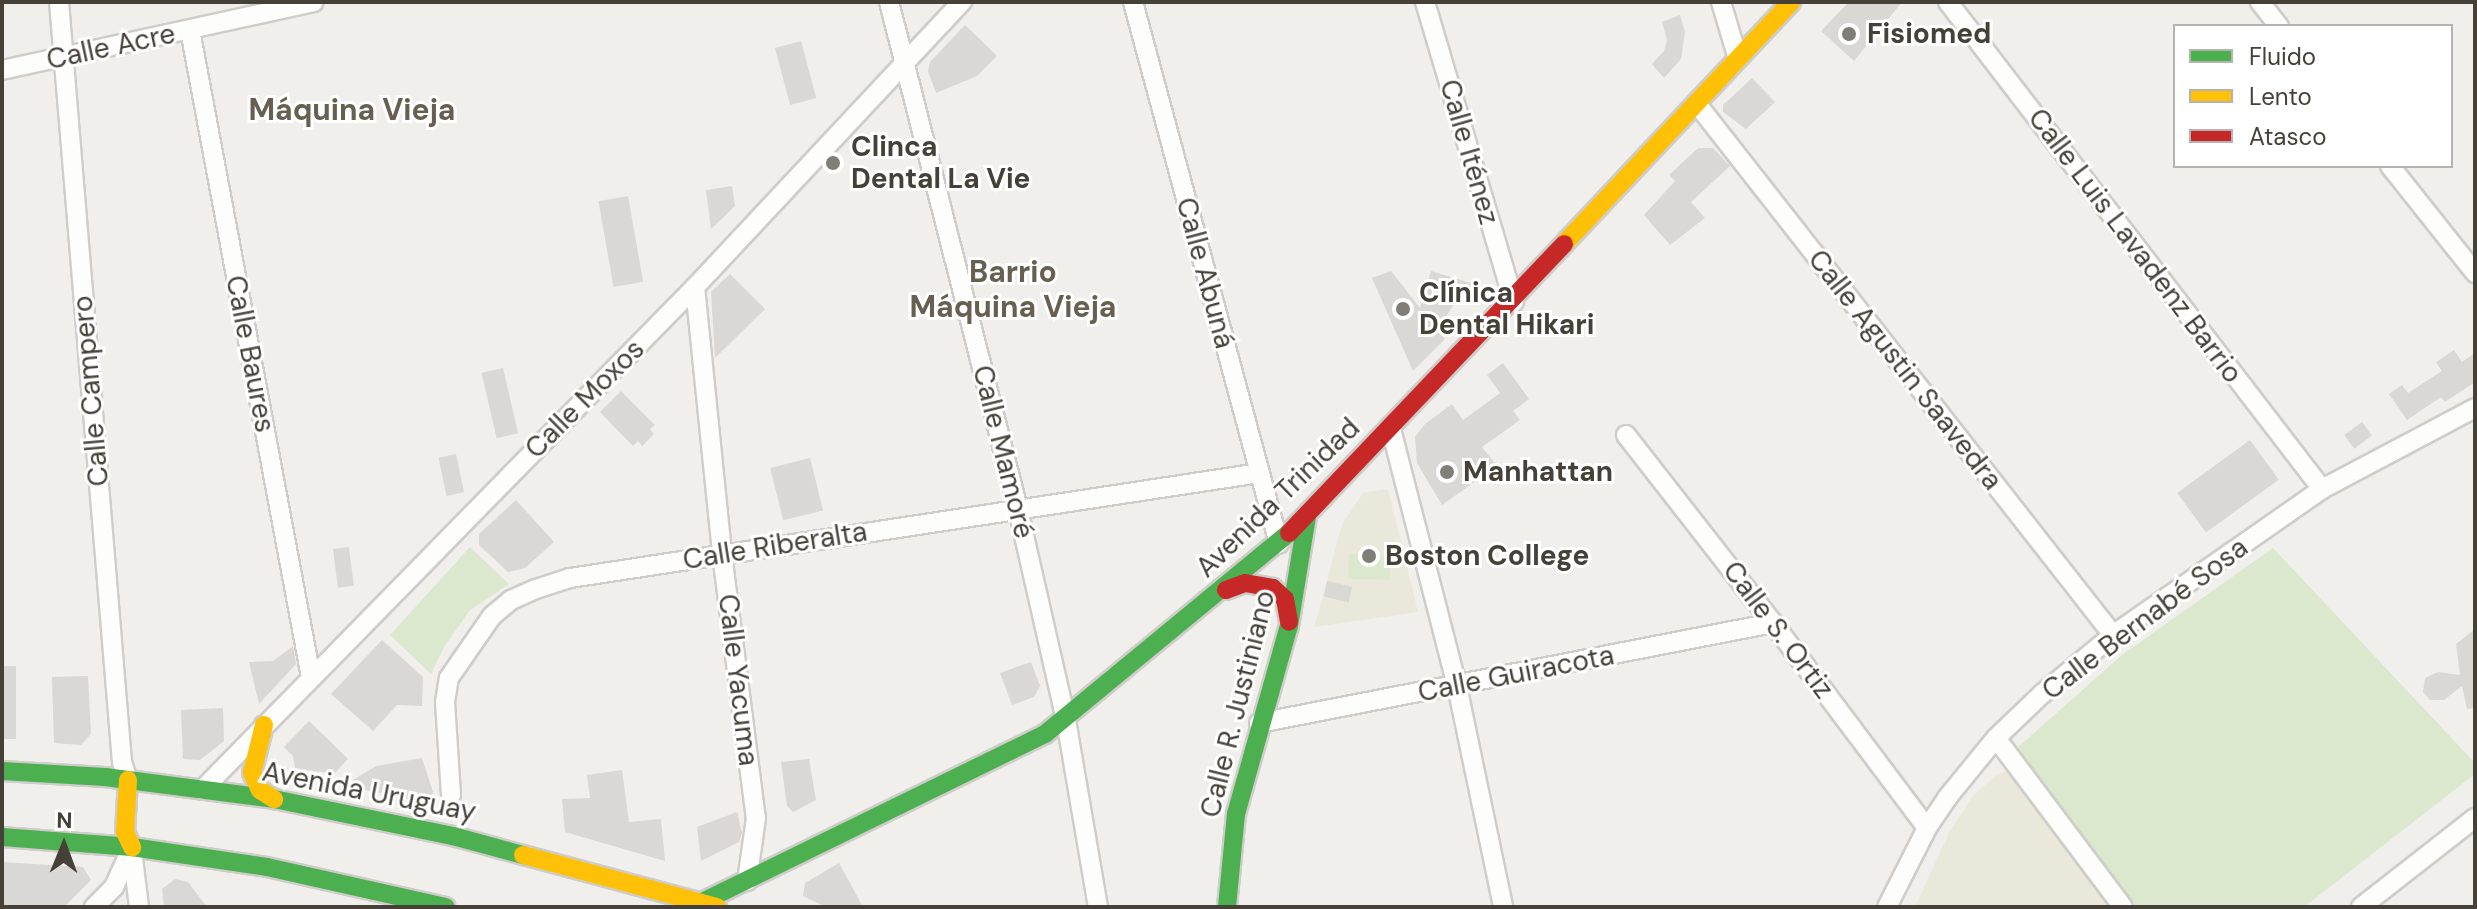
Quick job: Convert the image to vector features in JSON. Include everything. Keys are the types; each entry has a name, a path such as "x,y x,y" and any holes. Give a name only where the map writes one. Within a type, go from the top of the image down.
{"main road":[{"name":"Avenida Trinidad","path":"710,905 747,881 1036,738 1066,720 1223,591 1279,544 1514,302 1791,2"},
{"name":"Calle R. Justiniano","path":"1227,907 1236,814 1259,723 1289,626 1307,516"},
{"path":"1223,591 1245,583 1273,588 1288,606 1289,626"},
{"path":"264,725 252,773 260,790 274,799"},
{"name":"Avenida Uruguay","path":"2,771 128,780 274,799 453,836 710,905"},
{"path":"128,780 125,832 132,847"},
{"path":"2,837 132,847 267,867 446,907"}],"street":[{"name":"Calle Campero","path":"59,2 122,762 128,780"},
{"name":"Calle Acre","path":"2,70 314,2"},
{"name":"Calle Mamoré","path":"889,2 1018,509 1066,720 1098,907"},
{"name":"Calle Moxos","path":"202,790 695,287 962,2"},
{"name":"Calle Abuná","path":"1133,2 1279,544"},
{"name":"Calle Iténez","path":"1425,2 1514,302"},
{"path":"1721,2 1738,59"},
{"name":"Calle Luis Lavadenz Barrio","path":"1948,2 2322,489"},
{"path":"2260,2 2277,24"},
{"name":"Calle Baures","path":"190,30 311,677"},
{"name":"Calle Agustin Saavedra","path":"1697,104 2113,635"},
{"path":"2392,168 2475,273"},
{"name":"Calle Yacuma","path":"695,287 722,554 756,818 747,881"},
{"name":"Calle Bernabé Sosa","path":"1887,907 1927,828 1996,738 2113,635 2322,489 2475,408"},
{"path":"1391,429 1457,686 1503,907"},
{"name":"Calle S. Ortiz","path":"1626,435 1927,828"},
{"name":"Calle Riberalta","path":"451,795 445,702 449,678 492,616 511,600 570,578 1259,473"},
{"name":"Calle Guiracota","path":"1259,723 1773,623"},
{"path":"1996,738 2123,907"},
{"path":"2361,907 2475,818"},
{"path":"94,907 114,887 132,847"},
{"path":"132,847 139,907"}],"shaded area":[{"name":"Boston College","path":"1388,489 1418,612 1314,627 1323,597 1349,602 1352,587 1327,581 1342,524 1363,493"},
{"path":"2007,771 2015,774 2115,907 1915,907 1949,833 1972,797 1996,775"}],"green space":[{"path":"470,547 509,584 470,610 444,647 431,674 390,635"},
{"path":"2273,548 2475,763 2475,774 2304,907 2134,907 2016,749 2122,655"},
{"path":"1349,554 1390,555 1390,580 1349,579"}],"building":[{"path":"1849,2 1902,2 1854,61 1821,31"},
{"path":"1680,15 1685,32 1681,59 1664,78 1652,64 1664,51 1667,40 1662,22"},
{"path":"965,25 997,56 977,76 936,93 928,71 930,62"},
{"path":"801,41 816,98 790,105 775,48"},
{"path":"1752,78 1775,102 1746,129 1723,112 1723,105"},
{"path":"1698,148 1713,148 1730,166 1691,202 1705,218 1670,245 1644,215 1675,181 1669,175"},
{"path":"732,186 735,206 711,229 706,190"},
{"path":"628,196 643,282 614,287 598,201"},
{"name":"Clínica Dental Hikari","path":"1391,271 1420,308 1431,271 1474,284 1468,305 1456,301 1437,330 1445,339 1413,371 1372,278"},
{"path":"730,274 765,309 715,358 711,292"},
{"path":"2454,350 2462,362 2475,353 2475,382 2445,402 2441,397 2407,420 2389,394 2402,385 2408,393 2442,371 2436,362"},
{"path":"1503,363 1529,399 1513,411 1520,420 1482,447 1497,466 1442,505 1417,463 1415,437 1425,424 1452,404 1463,420 1500,393 1487,375"},
{"path":"503,368 518,433 497,438 482,373"},
{"path":"621,391 655,425 650,429 654,434 642,446 638,441 633,446 600,412"},
{"path":"2362,422 2372,436 2354,449 2344,435"},
{"path":"2250,440 2279,480 2206,533 2177,493"},
{"path":"456,454 464,492 447,496 438,458"},
{"path":"810,458 823,510 783,520 770,468"},
{"path":"516,500 554,542 525,568 508,572 479,545 479,534"},
{"path":"349,547 354,586 338,588 333,549"},
{"path":"1327,581 1352,587 1349,602 1323,597"},
{"path":"2475,629 2475,708 2467,709 2462,686 2444,700 2430,700 2423,692 2425,678 2438,672 2460,675 2456,644"},
{"path":"382,640 423,677 422,706 397,705 373,731 331,694"},
{"path":"293,646 296,664 259,704 249,662 273,661"},
{"path":"1031,662 1040,686 1034,697 1012,705 1000,673"},
{"path":"2,666 16,666 16,739 2,739"},
{"path":"88,676 91,734 81,745 54,743 52,677"},
{"path":"223,708 224,741 200,760 183,759 181,710"},
{"path":"309,721 348,759 334,774 295,768 293,756 284,747"},
{"path":"422,758 433,792 430,800 422,803 345,785 376,766"},
{"path":"809,759 816,800 793,812 787,806 781,762"},
{"path":"622,770 629,822 661,819 665,861 565,832 562,799 590,798 587,775"},
{"path":"737,812 742,833 739,842 701,861 697,827"},
{"path":"2,862 83,867 91,880 64,907 2,907"},
{"path":"839,863 863,907 826,907 803,896 805,883"},
{"path":"175,879 188,882 207,907 164,907 162,889"}],"traffic: fast":[{"path":"1227,907 1236,814 1289,626 1307,516"},
{"path":"702,902 1045,734 1289,533"},
{"path":"2,771 105,777 274,799 453,836 523,855"},
{"path":"2,837 132,847 267,867 446,907"}],"traffic: slow":[{"path":"1564,244 1791,2"},
{"path":"264,725 252,773 260,790 274,799"},
{"path":"128,780 125,832 132,847"},
{"path":"523,855 717,907"}],"traffic: jam":[{"path":"1289,533 1564,244"},
{"path":"1226,590 1245,583 1273,588 1285,599 1289,622"}],"place":[{"name":"Fisiomed","path":"1849,34"},
{"name":"Clinca Dental La Vie","path":"833,163"},
{"name":"Clínica Dental Hikari","path":"1403,309"},
{"name":"Manhattan","path":"1447,472"},
{"name":"Boston College","path":"1369,556"}],"district":[{"name":"Máquina Vieja","path":"352,110"},
{"name":"Barrio Máquina Vieja","path":"1013,289"}]}
